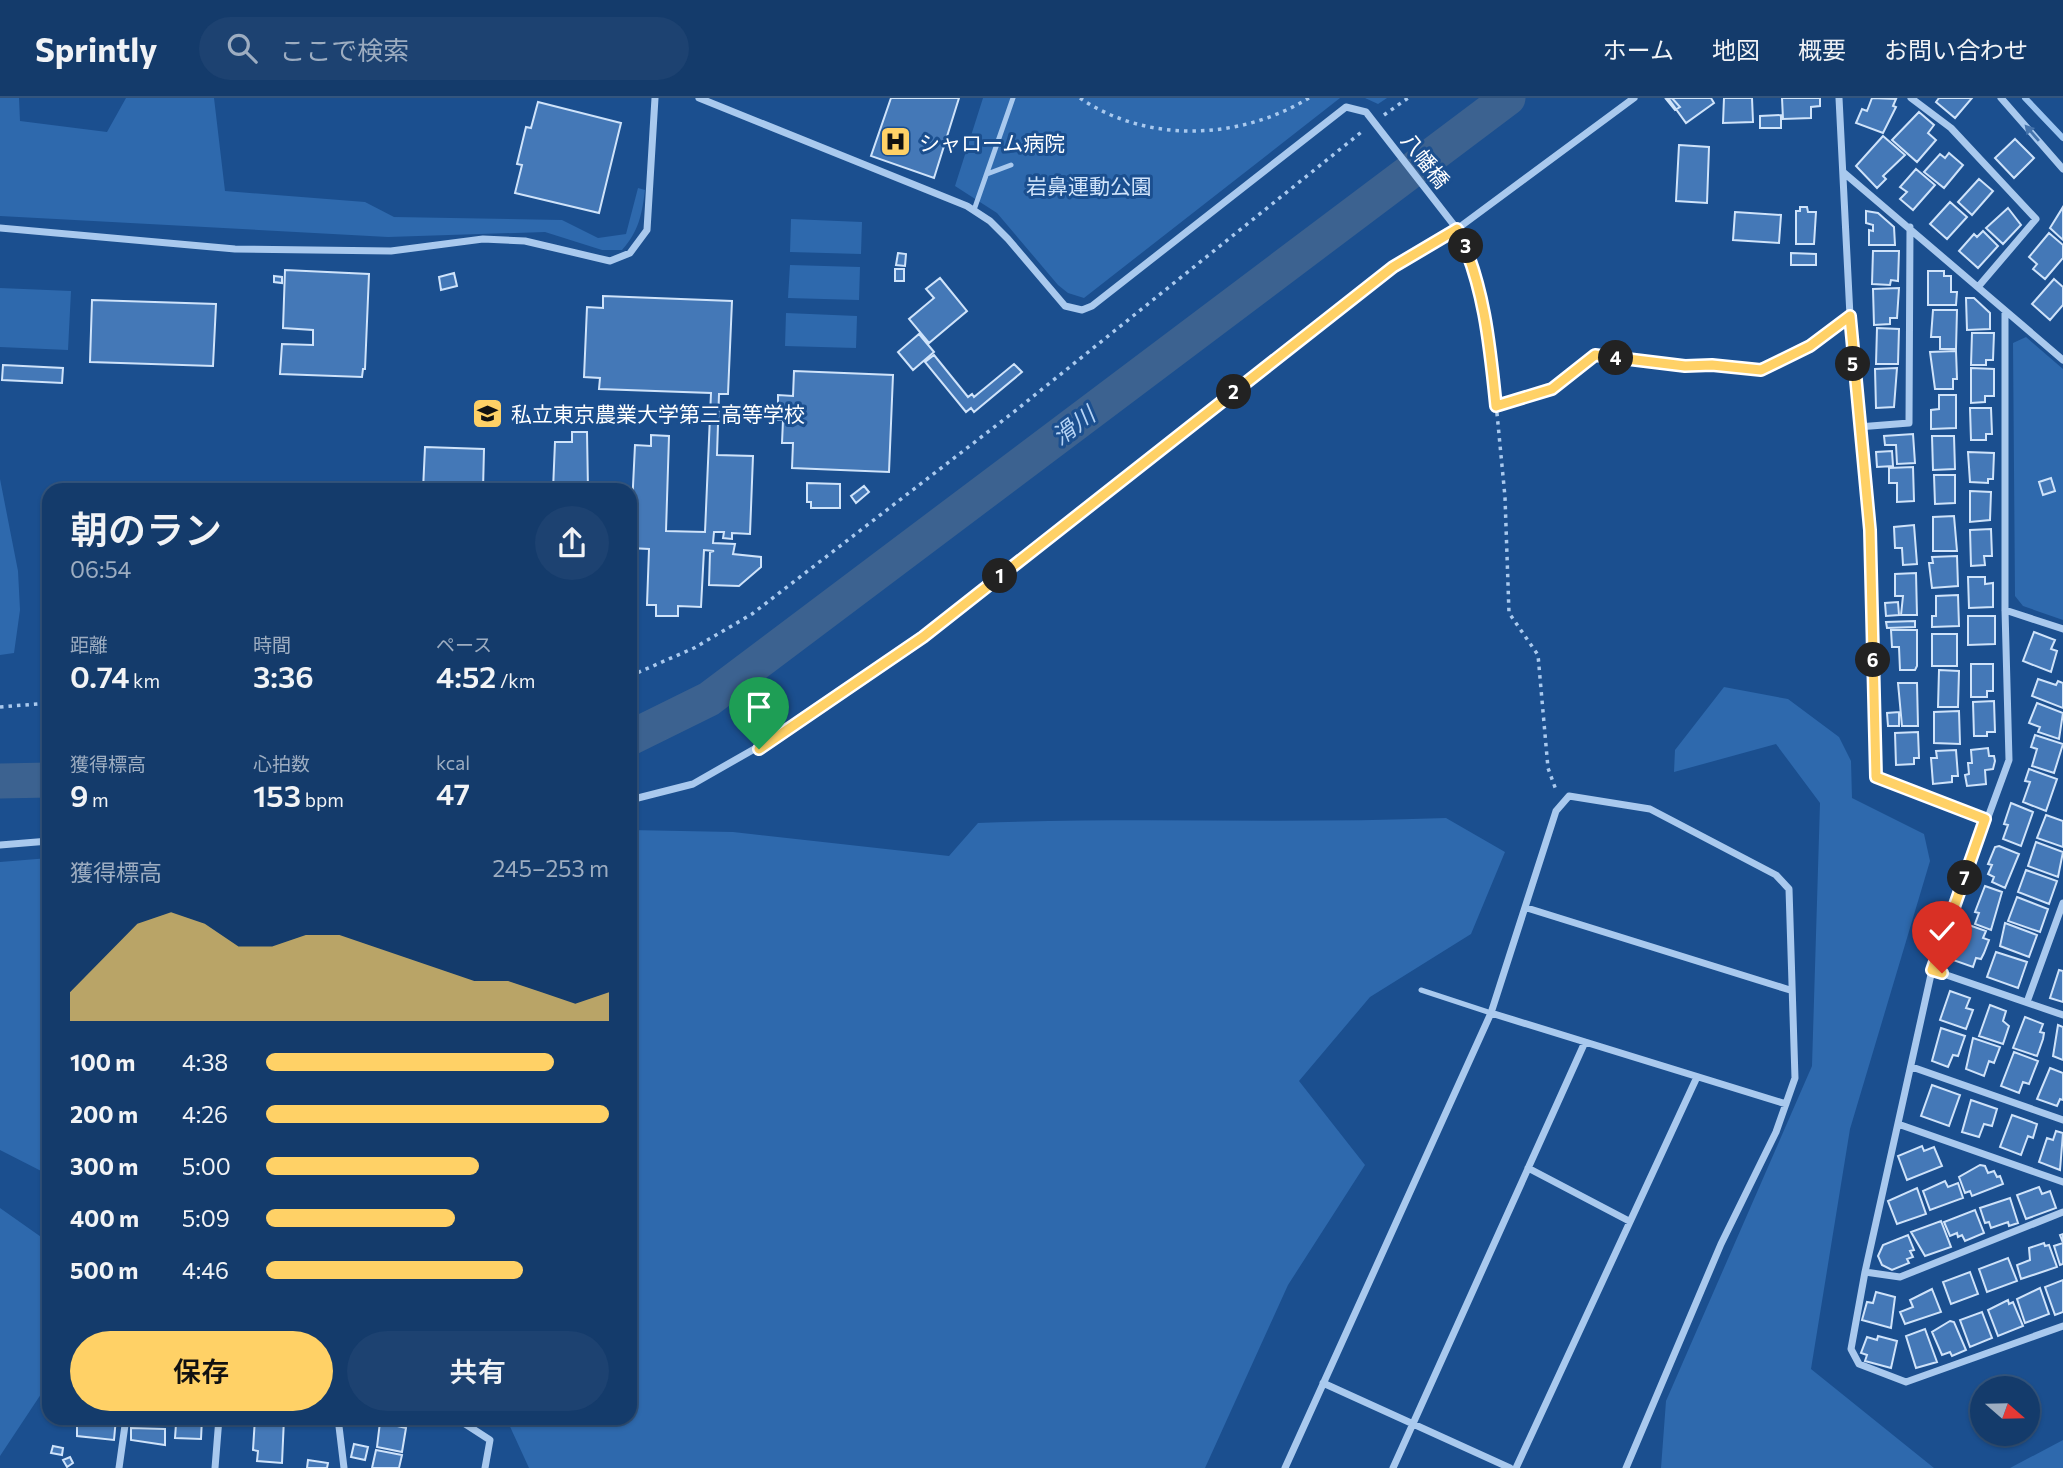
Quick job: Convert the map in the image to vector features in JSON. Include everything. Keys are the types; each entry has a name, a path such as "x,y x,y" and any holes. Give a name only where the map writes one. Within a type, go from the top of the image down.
{"street":[{"path":"0,228 234,249 391,251 494,240 550,246 583,257 610,261 630,253 647,230 655,98"},
{"path":"637,798 693,784 805,720 923,637 1393,267 1457,229 1634,98"},
{"path":"1839,98 1850,316 1858,427 1870,530 1876,777 1985,819"},
{"path":"1911,98 1951,128 2036,219 1978,287"},
{"path":"2001,98 2063,169"},
{"path":"703,99 974,211 990,221 1008,239 1059,301 1065,306 1082,310 1092,306 1337,111 1354,107 1366,112 1377,125"},
{"name":"八幡橋","path":"1377,125 1457,229"},
{"path":"1843,172 2063,360"},
{"path":"1858,427 1909,423 1910,227"},
{"path":"2005,313 2005,610 2009,760 1985,819 1932,970 1865,1272 1851,1349 1859,1364 1906,1382 2063,1326"},
{"path":"2005,610 2063,629"},
{"path":"1285,1468 1491,1013 1527,908 1556,811 1569,796 1650,809 1776,875 1789,889 1790,990 1795,1078 1776,1132 1721,1244 1626,1468"},
{"path":"0,845 42,842"},
{"path":"2027,1002 2063,903"},
{"path":"1527,908 1790,990"},
{"path":"1932,970 2063,1015"},
{"path":"1491,1013 1786,1104"},
{"path":"1394,1468 1585,1041"},
{"path":"1912,1066 2063,1120"},
{"path":"1516,1468 1697,1076"},
{"path":"1898,1124 2063,1182"},
{"path":"1528,1168 1629,1221"},
{"path":"1865,1272 1900,1277 2063,1212"},
{"path":"1323,1383 1510,1468"},
{"path":"119,1468 125,1425"},
{"path":"215,1468 218,1425"},
{"path":"339,1425 344,1468"},
{"path":"467,1425 490,1440 485,1468"}],"lane":[{"path":"974,211 1013,98"},
{"path":"986,174 1011,165"},
{"path":"1420,990 1491,1013"}],"path":[{"path":"1080,98 1133,124 1167,131 1220,130 1260,121 1309,98"},
{"path":"637,673 694,648 752,614 1015,411 1408,98"},
{"path":"1457,229 1473,260 1491,351 1505,497 1510,613 1538,656 1548,768 1562,805"},
{"path":"1496,406 1552,389 1595,355 1685,366 1712,365 1761,370 1810,346 1850,316"},
{"path":"0,707 42,704"}],"green space":[{"path":"0,98 19,98 20,121 107,132 126,98 214,98 225,191 365,202 394,217 562,220 598,238 626,234 638,188 645,190 643,207 636,229 622,250 602,250 545,232 388,237 0,216"},
{"name":"岩鼻運動公園","path":"983,98 1340,98 1084,298 1068,293 1058,285 997,213 955,186"},
{"path":"1365,98 1387,98 1378,104"},
{"path":"791,219 862,222 861,254 790,252"},
{"path":"790,265 860,267 859,300 788,298"},
{"path":"0,288 71,291 68,350 0,347"},
{"path":"786,313 857,316 856,348 785,346"},
{"path":"2026,337 2063,369 2063,620 2023,606 2015,596 2013,343"},
{"path":"0,479 18,571 20,610 14,653 0,655"},
{"path":"1724,687 1788,699 1839,737 1851,761 1852,798 1924,834 1930,861 1850,1129 1811,1369 1934,1468 1661,1468 1666,1401 1812,1066 1820,803 1776,744 1674,772 1675,750"},
{"path":"1446,818 1505,852 1471,934 1370,997 1299,1081 1365,1165 1288,1285 1205,1468 529,1468 509,1425 637,1425 637,830 733,832 949,856 978,823"},
{"path":"42,859 42,1171 0,1150 0,862"},
{"path":"0,1208 42,1238 42,1393 0,1456"},
{"path":"2063,1440 2063,1468 2010,1468"}],"building":[{"path":"891,98 959,98 934,178 871,156"},
{"path":"1668,98 1711,98 1714,103 1686,123"},
{"path":"1672,98 1680,107 1675,110 1666,99"},
{"path":"1724,98 1752,98 1753,122 1723,123"},
{"path":"1782,98 1820,98 1820,106 1811,107 1811,118 1783,119"},
{"path":"1872,98 1896,99 1893,106 1896,107 1883,133 1856,123 1862,109 1867,111"},
{"path":"1939,98 1972,98 1955,118 1936,102"},
{"path":"538,102 621,123 599,213 515,193 522,165 517,164 526,127 531,128"},
{"path":"1919,112 1934,125 1928,133 1936,140 1917,162 1892,140"},
{"path":"1781,115 1781,128 1760,128 1760,116"},
{"path":"1883,136 1905,155 1883,176 1886,179 1877,188 1856,166"},
{"path":"2015,139 2034,158 2014,178 1995,158"},
{"path":"1679,145 1709,147 1707,203 1676,201"},
{"path":"1949,153 1963,165 1944,188 1924,172 1940,154 1945,158"},
{"path":"1916,169 1935,185 1913,210 1900,199 1907,192 1900,187"},
{"path":"1979,179 1993,191 1972,215 1958,202"},
{"path":"1950,202 1967,217 1947,239 1930,224"},
{"path":"1800,207 1807,207 1808,212 1816,212 1814,244 1796,244 1796,211 1800,211"},
{"path":"2063,207 2063,240 2050,228"},
{"path":"2008,208 2021,225 2003,244 1986,228"},
{"path":"1866,211 1878,213 1894,227 1895,245 1869,245 1869,230 1873,231 1873,225 1866,223"},
{"path":"1735,212 1781,215 1779,243 1733,240"},
{"path":"1983,231 1998,246 1978,268 1959,251 1974,234 1977,237"},
{"path":"2049,233 2063,245 2063,258 2045,279 2033,269 2037,264 2029,257"},
{"path":"1873,251 1899,251 1898,281 1891,280 1890,285 1872,284"},
{"path":"898,253 906,254 905,266 896,265"},
{"path":"1791,253 1816,254 1816,265 1791,265"},
{"path":"895,269 904,269 904,281 895,281"},
{"path":"285,270 369,274 365,369 362,377 280,374 282,344 313,345 313,330 283,328"},
{"path":"1928,271 1944,271 1944,276 1951,276 1951,292 1957,292 1956,305 1928,305"},
{"path":"454,273 457,286 441,290 439,277"},
{"path":"274,276 282,277 282,283 274,282"},
{"path":"940,278 967,311 929,343 909,319 934,298 926,289"},
{"path":"2054,279 2063,287 2063,305 2050,320 2032,304"},
{"path":"1899,288 1897,318 1890,318 1890,324 1874,325 1873,289"},
{"path":"603,296 732,301 728,394 719,394 717,455 753,456 750,534 732,533 732,539 723,538 724,532 714,532 713,543 735,544 733,554 761,557 761,567 739,586 709,585 710,552 714,551 704,550 701,607 678,606 678,616 656,616 656,605 647,605 649,549 637,548 637,483 633,483 635,445 651,446 651,435 669,436 666,531 705,532 711,393 599,389 600,378 584,377 587,307 603,308"},
{"path":"1966,298 1974,298 1990,313 1990,329 1967,330"},
{"path":"92,300 216,304 213,366 90,362"},
{"path":"1933,310 1957,310 1956,349 1940,349 1940,337 1931,337"},
{"path":"1877,328 1899,329 1898,364 1876,364"},
{"path":"1972,333 1994,333 1993,360 1986,360 1986,365 1971,365"},
{"path":"919,334 934,352 913,370 898,352"},
{"path":"1956,351 1957,379 1953,379 1953,389 1935,389 1930,352"},
{"path":"934,355 968,397 972,394 974,397 1014,364 1022,372 974,412 971,408 966,412 925,362"},
{"path":"3,365 63,368 62,383 2,380"},
{"path":"1897,368 1894,407 1876,408 1875,369"},
{"path":"1971,368 1994,369 1994,396 1985,396 1985,402 1971,403"},
{"path":"794,371 893,375 889,472 792,468 793,443 782,443 783,420 778,420 778,395 793,396"},
{"path":"1939,395 1956,395 1956,428 1931,429 1931,410 1939,409"},
{"path":"1970,408 1991,408 1992,434 1986,434 1986,440 1971,440"},
{"path":"572,432 587,432 588,483 553,483 555,442 572,442"},
{"path":"1913,434 1915,463 1897,464 1896,445 1885,445 1884,436"},
{"path":"1932,436 1954,436 1955,469 1933,470"},
{"path":"425,447 484,449 483,483 423,483"},
{"path":"1892,451 1893,466 1877,467 1876,452"},
{"path":"1968,452 1994,453 1993,479 1988,479 1988,483 1970,482"},
{"path":"1913,467 1914,501 1897,502 1897,483 1889,483 1889,468"},
{"path":"1934,475 1955,475 1955,503 1935,504"},
{"path":"2051,478 2055,491 2043,495 2039,482"},
{"path":"807,483 840,484 840,508 811,508 811,502 807,502"},
{"path":"864,486 869,492 856,503 851,496"},
{"path":"1970,491 1991,492 1990,520 1970,522"},
{"path":"1954,516 1957,551 1933,551 1933,517"},
{"path":"1914,525 1917,564 1903,565 1902,548 1895,548 1894,527"},
{"path":"1991,529 1992,556 1984,556 1985,565 1971,566 1970,530"},
{"path":"1957,556 1958,586 1932,588 1929,563 1933,563 1932,557"},
{"path":"1916,573 1917,615 1901,615 1903,596 1895,596 1895,574"},
{"path":"1968,577 1985,577 1985,584 1993,583 1993,607 1969,608"},
{"path":"1958,595 1959,626 1932,627 1932,616 1936,616 1936,596"},
{"path":"1898,602 1899,615 1886,616 1885,603"},
{"path":"1968,616 1995,616 1995,644 1968,645"},
{"path":"1915,621 1915,627 1887,628 1886,622"},
{"path":"1891,630 1917,630 1915,670 1900,670 1899,647 1892,647"},
{"path":"2034,632 2055,640 2051,649 2057,651 2051,672 2023,661"},
{"path":"1932,634 1957,634 1957,666 1932,666"},
{"path":"1971,664 1993,664 1993,691 1987,691 1987,697 1971,697"},
{"path":"1939,670 1959,671 1958,707 1938,707"},
{"path":"2038,679 2056,685 2058,681 2063,683 2063,708 2032,696"},
{"path":"1898,683 1917,683 1918,726 1902,726"},
{"path":"1994,701 1995,732 1987,732 1987,736 1974,736 1973,702"},
{"path":"2037,703 2063,713 2059,739 2038,732 2040,727 2029,723"},
{"path":"1959,711 1960,744 1934,743 1934,712"},
{"path":"1899,712 1899,726 1888,726 1887,713"},
{"path":"1918,732 1919,758 1914,758 1914,764 1896,765 1895,733"},
{"path":"2035,735 2063,744 2054,773 2032,766 2037,749 2031,747"},
{"path":"1988,748 1989,756 1994,756 1995,761 1993,769 1985,770 1986,784 1967,786 1965,775 1969,774 1968,763 1972,763 1971,750"},
{"path":"1956,750 1958,776 1952,776 1952,782 1933,784 1931,758 1937,758 1936,751"},
{"path":"2029,769 2057,779 2046,811 2023,802 2030,782 2025,781"},
{"path":"2011,803 2033,812 2021,846 2003,839 2008,825 2004,824"},
{"path":"2046,815 2063,821 2063,847 2037,838"},
{"path":"2036,842 2063,852 2058,877 2028,866"},
{"path":"1995,847 2019,854 2005,888 1992,882 1994,877 1988,874 1992,865 1988,864"},
{"path":"2026,870 2057,881 2049,904 2018,892"},
{"path":"1985,886 2002,892 1991,930 1975,924 1979,913 1975,912"},
{"path":"2017,897 2048,909 2040,932 2008,921"},
{"path":"2005,923 2037,935 2029,957 2000,946"},
{"path":"1966,924 1986,931 1983,938 1989,940 1981,959 1976,958 1973,967 1953,960"},
{"path":"1996,952 2027,962 2018,988 1987,977"},
{"path":"2059,970 2063,971 2063,1002 2050,998"},
{"path":"1950,991 1970,998 1966,1008 1973,1010 1966,1029 1940,1020"},
{"path":"1990,1005 2006,1011 2003,1021 2009,1026 2003,1044 1979,1036"},
{"path":"2025,1017 2043,1024 2040,1032 2044,1033 2043,1039 2037,1056 2013,1048"},
{"path":"2058,1025 2063,1027 2063,1060 2053,1056"},
{"path":"1941,1028 1965,1036 1958,1056 1953,1055 1948,1067 1932,1061"},
{"path":"1973,1038 2000,1047 1994,1063 1989,1061 1984,1076 1966,1069"},
{"path":"2014,1052 2038,1061 2029,1084 2023,1082 2019,1093 2001,1086"},
{"path":"2050,1068 2063,1073 2063,1100 2060,1099 2057,1106 2037,1099"},
{"path":"1932,1085 1960,1095 1949,1126 1921,1116"},
{"path":"1971,1100 1997,1109 1992,1126 1984,1124 1979,1137 1962,1132"},
{"path":"2012,1115 2037,1124 2033,1138 2028,1136 2021,1155 2000,1147"},
{"path":"2056,1131 2063,1133 2060,1170 2039,1162 2047,1138 2053,1140"},
{"path":"1922,1146 1924,1151 1934,1147 1942,1166 1907,1180 1898,1156"},
{"path":"1980,1165 1985,1166 1988,1173 1994,1171 2003,1184 1972,1196 1970,1191 1965,1193 1959,1177"},
{"path":"1945,1181 1948,1187 1958,1183 1963,1198 1930,1210 1923,1191"},
{"path":"2039,1187 2042,1194 2050,1191 2056,1208 2026,1219 2017,1195"},
{"path":"1917,1188 1926,1214 1897,1224 1888,1201"},
{"path":"2010,1198 2018,1223 2009,1226 2008,1222 1991,1228 1989,1222 1985,1223 1980,1208"},
{"path":"1975,1210 1984,1233 1965,1241 1962,1235 1958,1237 1957,1233 1950,1236 1944,1222"},
{"path":"1941,1221 1951,1247 1925,1256 1911,1232"},
{"path":"1908,1235 1914,1250 1910,1251 1913,1257 1907,1259 1909,1263 1892,1270 1882,1265 1878,1256 1883,1245"},
{"path":"2044,1243 2045,1246 2049,1245 2057,1267 2021,1279 2017,1265 2030,1260 2029,1248"},
{"path":"2063,1243 2063,1264 2060,1265 2054,1246"},
{"path":"2008,1258 2017,1281 1987,1292 1979,1269"},
{"path":"1970,1272 1978,1294 1951,1304 1943,1282"},
{"path":"2063,1280 2063,1312 2055,1315 2045,1287"},
{"path":"2040,1288 2049,1314 2025,1323 2017,1299"},
{"path":"1932,1289 1941,1312 1905,1324 1900,1312 1913,1307 1910,1300"},
{"path":"1876,1292 1895,1297 1891,1328 1862,1320 1867,1302 1873,1303"},
{"path":"2008,1300 2009,1304 2013,1302 2023,1326 1998,1336 1988,1310"},
{"path":"1982,1312 1992,1338 1970,1347 1960,1320"},
{"path":"1950,1321 1954,1322 1966,1350 1952,1356 1950,1352 1942,1355 1932,1332"},
{"path":"1925,1329 1937,1362 1916,1368 1906,1336"},
{"path":"1878,1336 1897,1341 1891,1368 1865,1361 1867,1355 1861,1353 1867,1337 1877,1340"},
{"path":"77,1425 115,1425 114,1440 77,1436"},
{"path":"176,1425 202,1425 201,1439 175,1438"},
{"path":"255,1425 284,1425 282,1463 257,1461 258,1451 253,1450"},
{"path":"380,1425 406,1428 402,1452 377,1447"},
{"path":"131,1428 165,1429 165,1445 131,1440"},
{"path":"354,1444 368,1447 365,1460 351,1457"},
{"path":"53,1446 63,1448 62,1455 51,1453"},
{"path":"376,1450 402,1455 399,1468 372,1468"},
{"path":"70,1457 73,1463 67,1467 63,1460"},
{"path":"308,1460 328,1463 327,1468 307,1468"}],"waterway":[{"name":"滑川","path":"637,735 709,699 1508,98"},
{"path":"2025,98 2063,138"},
{"name":"滑川","path":"0,781 42,780"}],"place":[{"name":"シャローム病院","path":"896,142"},
{"name":"私立東京農業大学第三高等学校","path":"488,413"}],"route":[{"path":"759,749 923,637 1393,267 1457,229 1473,260 1491,351 1496,406 1552,389 1595,355 1685,366 1712,365 1761,370 1810,346 1850,316 1858,427 1870,530 1876,777 1985,819 1932,970 1942,973"}]}
